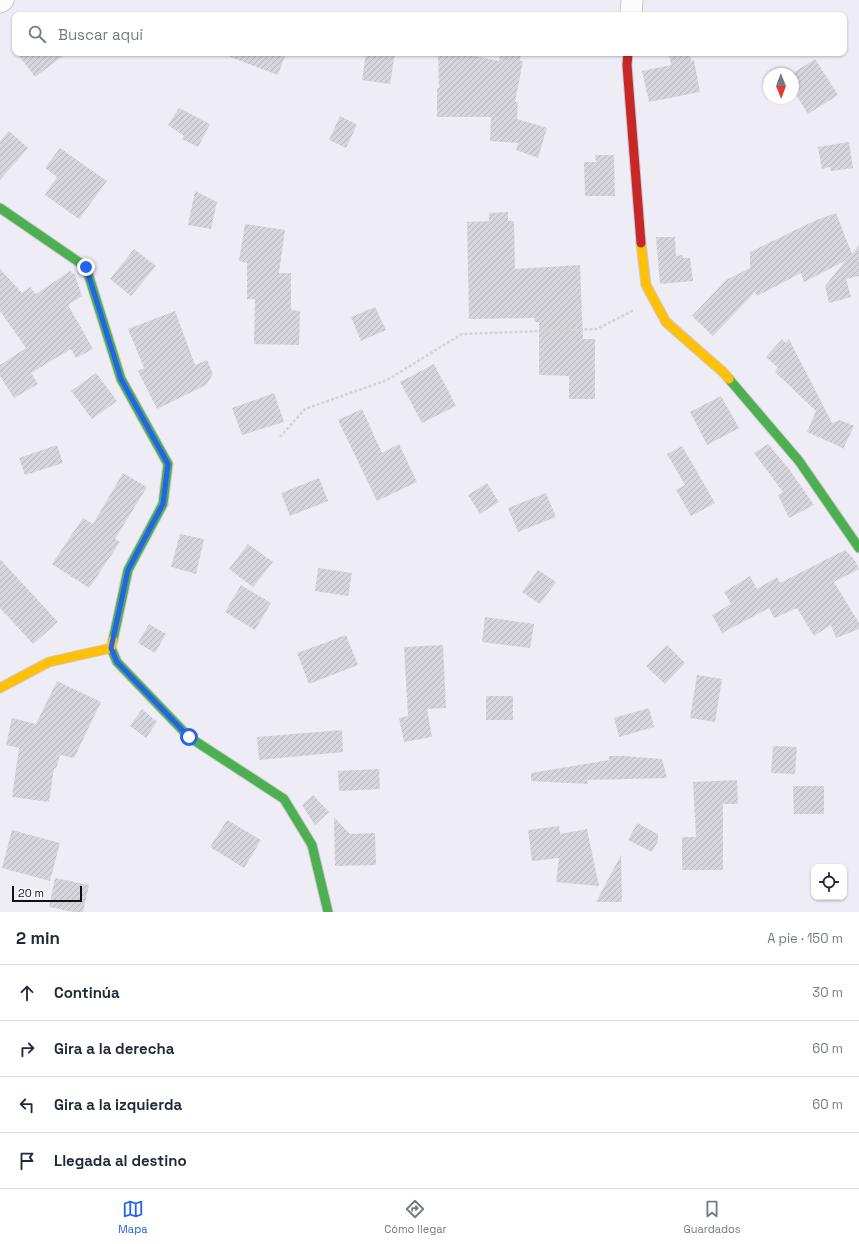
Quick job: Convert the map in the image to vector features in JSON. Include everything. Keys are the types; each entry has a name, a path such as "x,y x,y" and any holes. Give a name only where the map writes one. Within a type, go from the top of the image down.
{"street":[{"path":"631,12 632,0"},
{"path":"628,56 627,65 639,225 646,285 666,322 724,373 799,461 859,548"},
{"path":"0,208 86,267 121,379 168,464 163,504 128,570 111,648 117,662 189,737 284,799 312,845 328,912"},
{"path":"0,688 48,662 111,648"}],"path":[{"path":"280,436 305,409 387,380 462,334 597,329 654,299"}],"building":[{"path":"19,56 63,56 35,77"},
{"path":"228,56 285,56 278,75"},
{"path":"366,56 395,56 390,84 362,80"},
{"path":"438,56 475,56 499,61 500,56 521,56 520,61 523,61 515,102 518,102 517,119 547,128 538,158 516,150 518,143 490,141 491,117 437,117 437,88 439,88"},
{"path":"670,56 690,56 691,61 694,60 700,92 649,102 642,71 671,65"},
{"path":"815,59 838,95 808,114 799,100 799,69"},
{"path":"179,108 210,124 198,147 182,139 184,136 168,125"},
{"path":"340,116 357,125 346,148 329,140"},
{"path":"9,131 28,148 0,180 0,141"},
{"path":"849,142 853,168 831,171 830,167 822,169 818,147"},
{"path":"60,148 107,181 79,219 45,195 57,177 45,168"},
{"path":"595,155 614,155 615,196 585,196 584,162 596,162"},
{"path":"195,191 217,202 211,229 188,225"},
{"path":"508,212 508,221 514,221 515,269 580,265 583,339 595,339 595,399 569,399 569,376 539,375 539,322 535,322 534,318 469,319 467,222 489,221 489,213"},
{"path":"836,213 852,254 859,245 859,276 846,279 851,297 829,303 825,286 845,261 804,282 801,273 757,296 755,292 713,336 692,316 726,280 750,268 750,252 814,221"},
{"path":"245,224 285,230 279,273 291,273 291,310 300,311 299,345 254,344 255,299 247,299 247,263 239,261"},
{"path":"656,237 675,237 676,256 683,255 683,258 690,258 693,281 660,284"},
{"path":"134,249 156,266 131,296 110,279"},
{"path":"0,269 22,293 30,287 36,294 70,271 75,275 82,296 68,305 93,349 76,358 71,349 31,373 38,384 14,398 0,376 0,365 26,348 0,311"},
{"path":"375,307 386,330 361,341 351,317"},
{"path":"175,311 195,365 207,360 213,374 206,385 157,409 138,371 144,368 128,329"},
{"path":"782,339 786,343 789,339 832,423 840,420 854,426 844,447 845,449 807,432 816,411 775,372 778,368 766,357"},
{"path":"434,364 456,406 422,423 400,382"},
{"path":"96,373 117,401 92,419 71,391"},
{"path":"274,393 284,422 242,435 232,408"},
{"path":"721,396 739,428 707,445 690,412"},
{"path":"362,409 382,453 399,444 417,482 377,501 338,420"},
{"path":"768,444 789,469 814,505 789,518 778,495 783,492 754,453"},
{"path":"57,445 63,463 25,475 19,458"},
{"path":"682,446 715,503 691,516 676,490 685,485 667,454"},
{"path":"123,473 147,487 115,539 120,542 89,588 52,564 83,518 93,524"},
{"path":"319,478 328,501 290,516 281,493"},
{"path":"487,483 499,502 480,514 468,495"},
{"path":"546,493 556,517 518,532 508,508"},
{"path":"180,534 204,539 196,574 171,567"},
{"path":"248,544 273,562 253,587 229,569"},
{"path":"845,550 854,559 859,569 834,582 859,623 859,629 836,638 831,625 814,636 797,608 774,618 769,608 722,633 712,615 731,604 724,592 750,576 757,589 777,577 780,583"},
{"path":"0,559 58,622 33,644 0,608"},
{"path":"318,568 352,573 348,596 315,591"},
{"path":"538,570 556,582 540,604 522,592"},
{"path":"241,585 271,603 255,630 225,612"},
{"path":"485,617 534,624 530,648 482,642"},
{"path":"149,624 166,634 155,653 138,643"},
{"path":"346,635 358,665 309,684 297,653"},
{"path":"443,645 446,708 427,709 432,737 404,742 399,718 408,716 404,647"},
{"path":"667,645 685,663 665,684 646,666"},
{"path":"697,675 722,679 715,722 690,718"},
{"path":"57,681 101,702 74,758 60,755 56,769 54,768 49,802 12,797 19,748 6,745 12,718 36,724"},
{"path":"486,696 513,696 513,720 486,720"},
{"path":"649,708 654,727 619,737 614,718"},
{"path":"142,709 157,722 146,738 130,726"},
{"path":"342,730 343,752 259,760 257,737"},
{"path":"773,746 797,747 795,774 771,773"},
{"path":"609,756 662,759 667,778 587,780 588,784 531,781 531,773 609,760"},
{"path":"379,769 380,789 339,791 338,771"},
{"path":"737,780 738,804 723,804 723,870 682,870 682,837 696,837 693,782"},
{"path":"793,786 824,786 824,814 794,814"},
{"path":"313,795 329,812 315,825 302,805"},
{"path":"334,817 350,834 375,833 376,865 335,866"},
{"path":"227,820 261,840 244,868 210,847"},
{"path":"637,823 658,834 658,841 652,852 628,840"},
{"path":"559,826 560,834 587,829 599,886 556,882 559,858 532,861 528,830"},
{"path":"12,830 60,843 50,881 2,868"},
{"path":"621,855 622,902 596,902"},
{"path":"55,878 89,885 83,912 74,912 49,907"}],"traffic: fast":[{"path":"0,208 86,267 121,379 168,464 163,504 128,570 113,640"},
{"path":"729,379 799,461 859,548"},
{"path":"111,648 117,662 189,737 284,799 312,845 328,912"}],"traffic: slow":[{"path":"641,243 646,285 666,322 729,379"},
{"path":"0,688 49,662 111,648 113,640"}],"traffic: jam":[{"path":"628,56 627,65 641,243"}],"route":[{"path":"86,267 121,379 168,464 163,504 128,570 115,623 111,648 117,662 189,737"}]}
